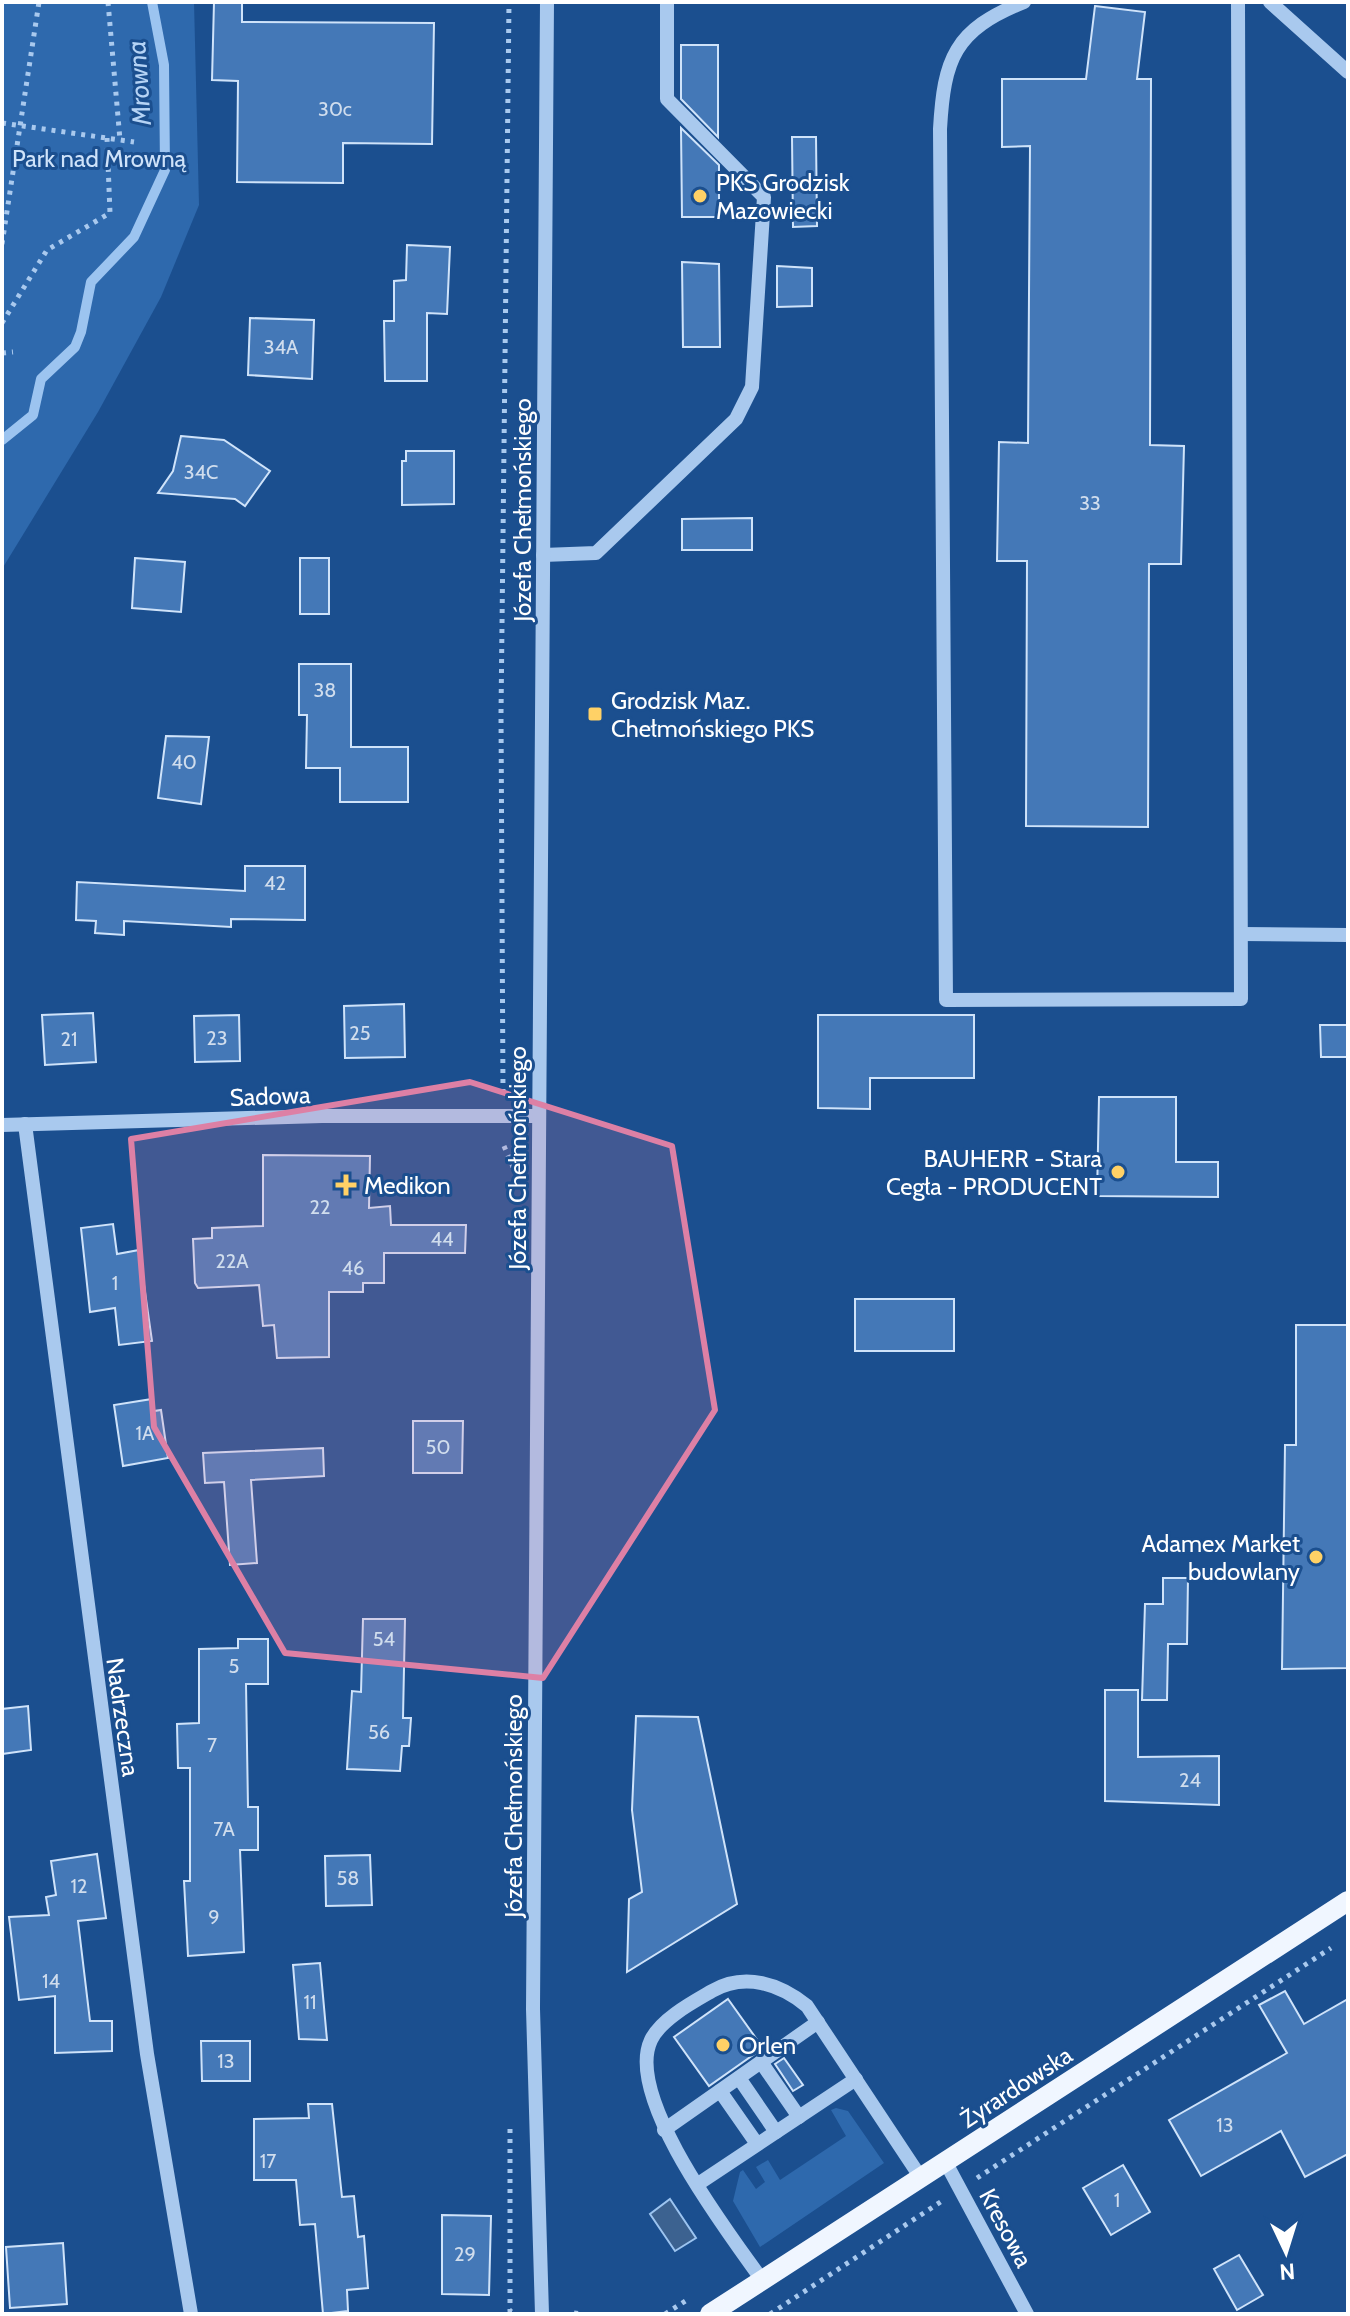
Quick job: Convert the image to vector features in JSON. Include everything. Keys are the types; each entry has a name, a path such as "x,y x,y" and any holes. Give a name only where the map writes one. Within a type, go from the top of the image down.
{"main road":[{"name":"Żyrardowska","path":"710,2314 1348,1901"}],"street":[{"name":"Józefa Chełmońskiego","path":"542,2314 533,2009 547,2"},
{"path":"543,555 596,553 736,419 752,387 764,197 667,99 667,2"},
{"path":"1024,2 1003,10 961,41 943,79 940,129 946,1000 1241,999 1238,2"},
{"path":"1270,2 1348,72"},
{"path":"1241,934 1348,935"},
{"name":"Sadowa","path":"2,1125 322,1116 539,1116"},
{"name":"Nadrzeczna","path":"25,1124 144,2039 191,2314"},
{"path":"762,2280 664,2130 646,2078 645,2058 652,2037 663,2025 699,1999 723,1985 757,1981 787,1990 807,2006 921,2178"},
{"path":"664,2130 818,2022"},
{"path":"761,2062 799,2117"},
{"path":"739,2078 776,2132"},
{"path":"698,2184 856,2079"},
{"path":"720,2091 757,2144"},
{"name":"Kresowa","path":"946,2163 1027,2314"}],"path":[{"path":"2,244 39,2"},
{"path":"108,2 120,140"},
{"path":"503,1096 501,698 509,2"},
{"path":"2,123 134,142"},
{"path":"2,323 47,250 110,213 107,138"},
{"path":"2,353 13,352"},
{"path":"770,2314 1337,1943"},
{"path":"510,2175 510,2311 516,2311"}],"highlighted area":[{"path":"470,1082 672,1146 715,1410 543,1678 285,1653 154,1427 131,1139"}],"green space":[{"name":"Park nad Mrowną","path":"2,2 194,2 199,205 161,297 98,412 2,569"},
{"path":"831,2110 848,2111 884,2163 760,2247 733,2201 740,2172 743,2170 756,2189 765,2182 756,2167 768,2160 780,2180 846,2136"}],"shaded area":[{"path":"670,2199 696,2238 675,2251 650,2214"}],"building":[{"path":"214,2 242,2 242,22 434,23 432,144 343,143 343,183 237,182 238,81 212,80"},
{"path":"1095,6 1145,12 1137,79 1151,79 1150,445 1184,446 1181,564 1149,564 1148,827 1026,826 1027,561 997,561 999,442 1028,443 1030,146 1002,147 1002,79 1086,79"},
{"path":"681,45 718,45 718,137 681,99"},
{"path":"681,128 719,165 719,217 682,217"},
{"path":"792,137 816,137 817,226 793,227"},
{"path":"407,245 450,247 447,314 427,313 427,381 385,381 384,321 394,321 394,281 406,280"},
{"path":"682,262 719,264 720,347 683,347"},
{"path":"777,266 812,268 812,306 777,307"},
{"path":"250,318 314,320 312,379 248,375"},
{"path":"181,436 224,440 270,471 245,506 235,499 158,493 173,471"},
{"path":"406,451 454,451 454,504 402,505 402,461 406,461"},
{"path":"752,518 752,550 682,550 682,519"},
{"path":"135,558 185,562 181,612 132,608"},
{"path":"300,558 329,558 329,614 300,614"},
{"path":"299,664 351,664 351,747 408,747 408,802 340,802 340,768 306,768 307,715 299,715"},
{"path":"166,736 209,737 201,804 158,798"},
{"path":"245,866 305,866 305,920 231,919 231,927 124,921 124,935 95,933 96,921 76,920 77,882 245,891"},
{"path":"404,1004 405,1057 345,1058 344,1006"},
{"path":"93,1013 96,1062 45,1065 42,1015"},
{"path":"239,1015 240,1061 195,1062 194,1016"},
{"path":"818,1015 974,1015 974,1078 870,1078 870,1109 818,1108"},
{"path":"1320,1025 1348,1025 1348,1057 1321,1057"},
{"path":"1099,1097 1176,1097 1176,1162 1218,1162 1218,1197 1097,1196"},
{"path":"263,1155 370,1156 369,1208 390,1206 391,1225 466,1225 465,1253 384,1253 384,1283 363,1283 363,1292 329,1292 329,1357 277,1358 274,1325 263,1326 259,1285 198,1288 195,1283 193,1239 212,1238 212,1228 263,1226"},
{"path":"113,1224 117,1254 139,1250 152,1341 119,1345 115,1308 90,1312 81,1228"},
{"path":"855,1299 954,1299 954,1351 855,1351"},
{"name":"Adamex Market budowlany","path":"1296,1325 1348,1325 1348,1668 1282,1669 1285,1445 1296,1445"},
{"path":"152,1399 154,1411 161,1410 168,1458 123,1466 114,1405"},
{"path":"413,1421 463,1421 462,1473 413,1473"},
{"path":"323,1448 324,1476 251,1480 257,1563 230,1565 224,1482 205,1483 203,1453"},
{"path":"1163,1578 1188,1578 1187,1644 1168,1644 1167,1700 1142,1700 1145,1604 1163,1604"},
{"path":"363,1619 405,1619 403,1718 411,1718 409,1746 402,1746 400,1771 347,1769 352,1691 361,1692"},
{"path":"238,1639 268,1639 268,1684 246,1684 248,1807 258,1807 258,1850 240,1850 244,1952 188,1956 184,1881 190,1881 190,1768 178,1768 177,1724 199,1723 199,1649 238,1648"},
{"path":"1105,1690 1138,1690 1138,1757 1219,1756 1219,1805 1105,1801"},
{"path":"28,1706 31,1750 2,1754 2,1709"},
{"path":"636,1716 698,1717 737,1904 627,1972 629,1899 642,1892 632,1810"},
{"path":"97,1854 106,1918 78,1921 90,2021 112,2021 112,2051 55,2053 55,1996 19,2000 9,1917 49,1915 46,1897 56,1895 51,1861"},
{"path":"370,1855 372,1905 326,1906 325,1856"},
{"path":"320,1963 327,2040 299,2039 293,1965"},
{"path":"1285,1991 1304,2024 1348,1999 1348,2154 1305,2177 1281,2131 1201,2176 1169,2120 1287,2053 1259,2005"},
{"path":"728,1999 763,2048 709,2086 674,2037"},
{"path":"201,2041 250,2041 250,2081 202,2081"},
{"path":"784,2058 803,2085 793,2091 775,2064"},
{"path":"308,2104 332,2104 342,2197 354,2196 358,2237 364,2236 368,2288 347,2290 348,2311 323,2314 315,2224 300,2225 296,2180 254,2180 254,2119 309,2118"},
{"path":"1123,2165 1150,2212 1111,2235 1083,2188"},
{"path":"442,2215 491,2216 489,2295 442,2294"},
{"path":"63,2243 67,2304 10,2308 6,2247"},
{"path":"1239,2255 1263,2295 1237,2310 1214,2269"}],"waterway":[{"name":"Mrowna","path":"2,440 33,415 41,379 75,347 91,282 134,237 165,170 164,65 152,2"}],"place":[{"name":"PKS Grodzisk Mazowiecki","path":"700,196"},
{"name":"Grodzisk Maz. Chełmońskiego PKS","path":"595,714"},
{"name":"BAUHERR - Stara Cegła - PRODUCENT","path":"1118,1172"},
{"name":"Medikon","path":"346,1185"},
{"name":"Adamex Market budowlany","path":"1316,1557"},
{"name":"Orlen","path":"723,2045"}]}
